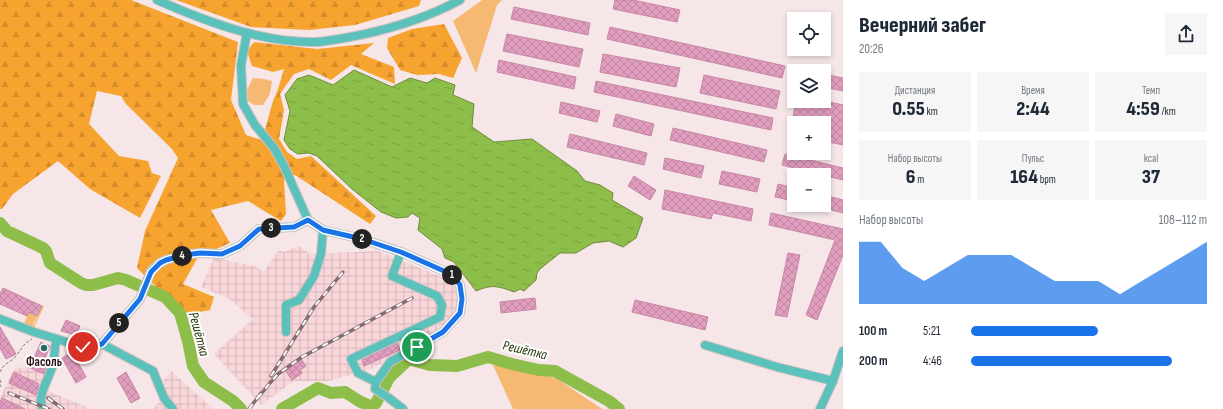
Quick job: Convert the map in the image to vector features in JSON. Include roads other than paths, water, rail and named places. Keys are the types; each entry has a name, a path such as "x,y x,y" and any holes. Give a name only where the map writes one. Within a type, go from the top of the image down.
{"street":[{"path":"157,0 178,9 247,33 280,39 315,42 346,38 396,27 441,10 460,0"},
{"path":"247,33 241,65 243,104 255,125 274,148 284,166 308,220 323,230 362,239 401,252 453,275 460,285 462,299 460,313 443,332 390,362 375,385"},
{"path":"0,319 57,339 93,347 102,344 143,294 149,276 155,268 166,260 200,253 222,254 240,246 259,229 294,227 308,220"},
{"path":"286,332 286,305 299,300 314,276 321,254 323,230"},
{"path":"401,252 392,276 437,296 442,305 440,317 351,359 358,373 375,385 403,409"},
{"path":"43,409 42,396 52,368 57,339"},
{"path":"102,344 153,371 164,398 173,409"},
{"path":"706,345 777,367 833,381"},
{"path":"820,409 833,381 843,351"}],"water":[{"path":"354,70 392,87 410,78 427,83 435,78 455,85 453,95 474,104 472,127 494,142 532,139 577,171 585,181 600,185 613,193 612,200 643,218 636,238 623,247 609,241 593,243 576,253 560,253 540,269 537,273 536,280 524,291 520,289 514,292 504,288 486,287 476,291 454,262 445,258 442,249 418,230 420,218 412,213 408,217 396,218 381,212 352,189 317,156 309,153 298,154 290,149 284,140 290,111 285,95 297,79 309,75 333,85"}],"waterway":[{"name":"Решётка","path":"0,223 7,231 43,248 46,251 50,263 81,283 93,285 118,278 165,297 180,313 193,366 204,382 233,401 241,409"},
{"name":"Решётка","path":"282,409 318,388 331,393 345,392 372,407 376,403 389,378 409,359 430,365 457,366 488,357 539,370 555,371 609,401 619,409"}],"railway":[{"path":"271,376 314,307 343,272"},
{"path":"258,398 278,374 302,357 412,298"},
{"path":"9,393 49,409"},
{"path":"249,409 261,393"},
{"path":"48,398 63,409"}],"place":[{"name":"Фасоль","path":"44,348"}]}
